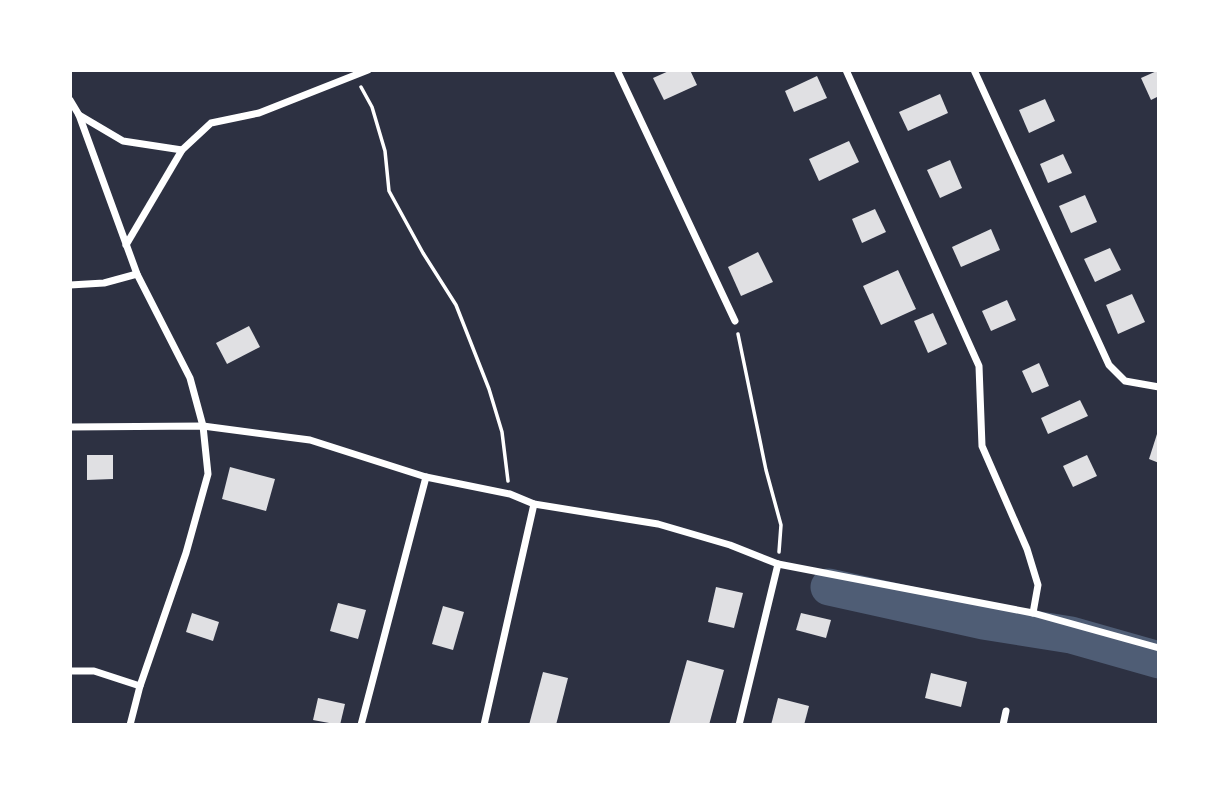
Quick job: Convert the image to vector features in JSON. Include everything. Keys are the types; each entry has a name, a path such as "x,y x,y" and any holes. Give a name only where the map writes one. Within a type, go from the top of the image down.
{"street":[{"path":"126,245 182,150 211,123 259,114 353,73 368,70"},
{"path":"617,70 735,321"},
{"path":"846,70 979,366 982,446 1027,549 1038,584 1033,612"},
{"path":"974,70 1109,365 1125,381 1159,387"},
{"path":"70,100 79,115 137,274 190,377 203,426 208,474 186,553 140,686 130,725"},
{"path":"79,115 123,141 182,150"},
{"path":"70,285 104,283 137,274"},
{"path":"70,427 203,426 310,440 426,477 510,494 534,504 658,524 730,545 778,564 1033,612 1159,648"},
{"path":"361,725 426,477"},
{"path":"483,725 534,504"},
{"path":"739,725 778,564"},
{"path":"70,671 94,671 140,686"},
{"path":"1003,725 1006,711"}],"path":[{"path":"353,73 372,107 384,151 389,191 456,305 489,388 502,432 510,494"},
{"path":"735,321 766,470 781,525 778,564"}],"building":[{"path":"671,70 690,70 697,85 664,100 653,78"},
{"path":"1159,70 1159,96 1151,100 1141,78"},
{"path":"817,76 827,98 794,112 785,91"},
{"path":"940,94 948,113 908,131 899,112"},
{"path":"1045,99 1055,121 1029,133 1019,110"},
{"path":"849,141 859,162 819,181 809,159"},
{"path":"1063,154 1072,173 1048,183 1040,164"},
{"path":"950,160 962,188 940,198 927,170"},
{"path":"1085,195 1097,222 1071,233 1059,206"},
{"path":"875,209 886,232 862,243 852,219"},
{"path":"991,229 1000,250 961,267 952,247"},
{"path":"1110,248 1121,270 1095,282 1084,259"},
{"path":"758,252 773,282 741,296 728,267"},
{"path":"898,270 916,309 881,325 863,286"},
{"path":"1132,294 1145,322 1118,334 1106,305"},
{"path":"1007,300 1016,320 991,331 982,311"},
{"path":"933,313 947,344 928,353 914,321"},
{"path":"249,326 260,347 227,364 216,343"},
{"path":"1039,363 1049,386 1032,393 1022,371"},
{"path":"1080,400 1088,416 1048,434 1041,418"},
{"path":"1159,431 1159,463 1149,459"},
{"path":"87,455 113,455 113,479 87,480"},
{"path":"1087,455 1097,476 1073,487 1063,466"},
{"path":"230,467 275,479 266,511 222,499"},
{"path":"716,587 743,593 734,628 708,622"},
{"path":"338,603 366,610 358,639 330,631"},
{"path":"443,606 464,612 453,650 432,644"},
{"path":"192,613 219,622 213,641 186,632"},
{"path":"801,613 831,620 826,638 796,630"},
{"path":"687,660 724,670 709,725 669,725"},
{"path":"543,672 568,678 556,725 529,725"},
{"path":"931,673 967,682 961,707 925,698"},
{"path":"318,698 345,704 340,725 313,720"},
{"path":"778,698 809,706 804,725 771,725"}],"waterway":[{"path":"829,587 983,621 1071,635 1159,660"}]}
